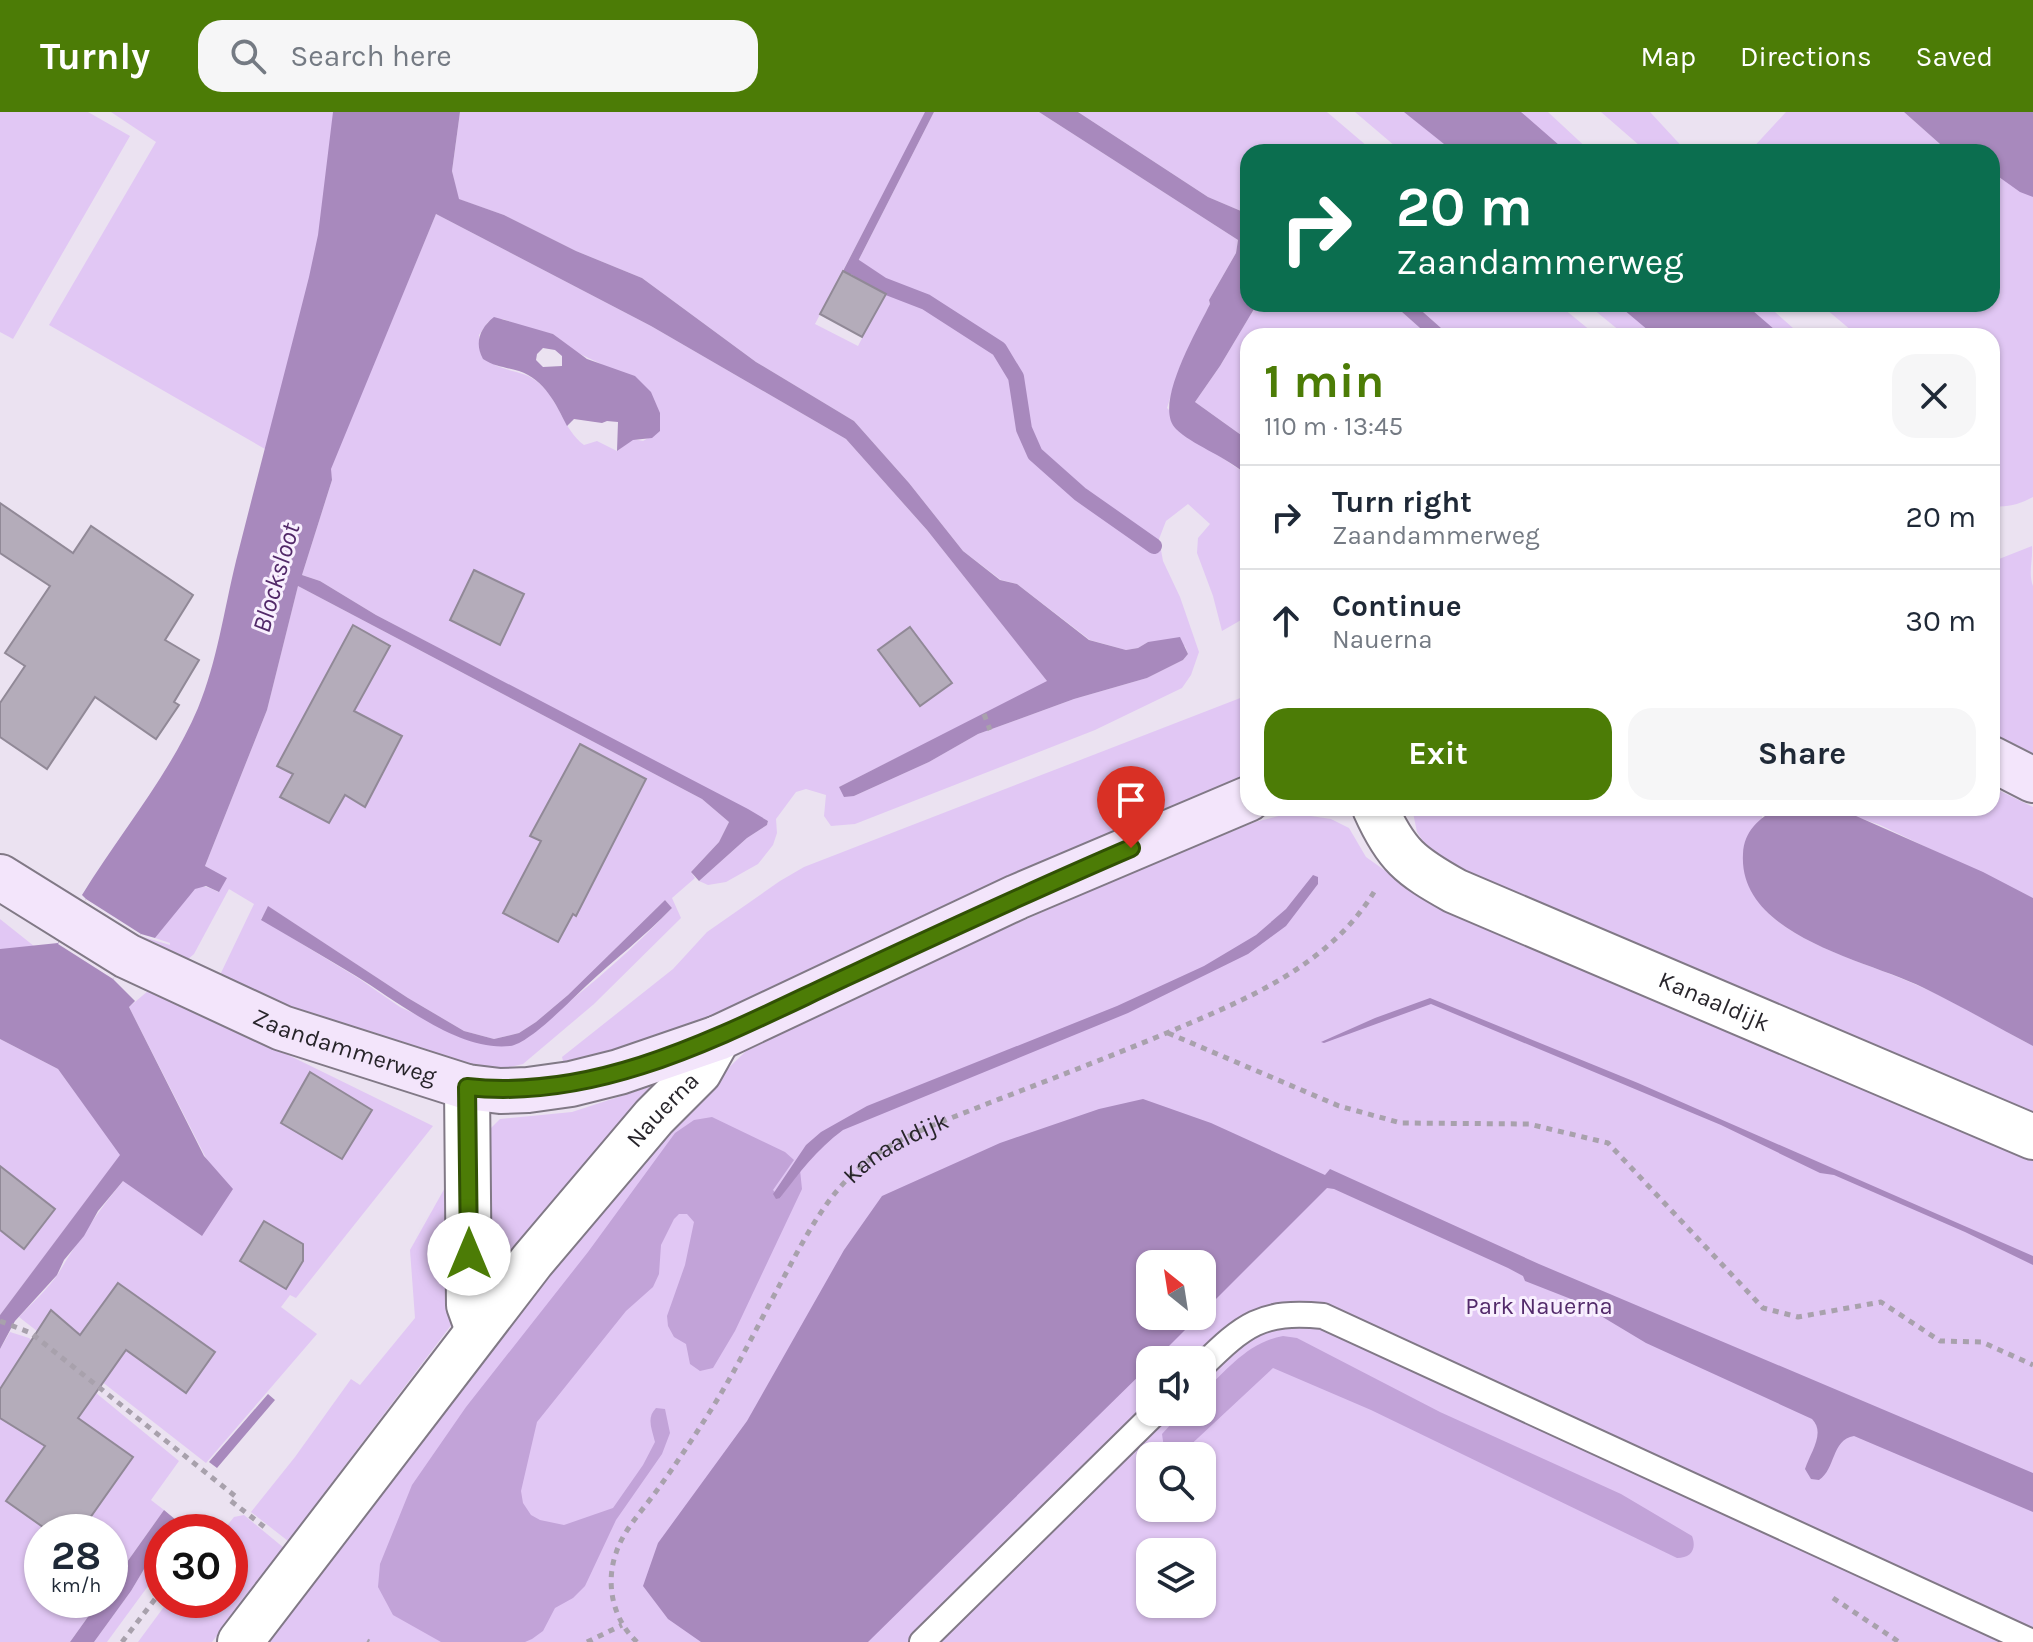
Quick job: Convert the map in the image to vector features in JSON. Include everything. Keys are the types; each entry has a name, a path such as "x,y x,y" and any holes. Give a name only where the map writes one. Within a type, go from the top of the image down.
{"street":[{"path":"2000,763 2033,780"},
{"path":"718,1038 1017,897 1240,802"},
{"name":"Kanaaldijk","path":"1379,816 1401,855 1424,874 1519,920 2033,1137"},
{"name":"Zaandammerweg","path":"0,877 127,956 282,1028 467,1087 500,1091 571,1084 619,1072 718,1038"},
{"name":"Nauerna","path":"240,1642 478,1330 597,1183 654,1117 699,1072 718,1038"},
{"path":"467,1087 469,1305 478,1330"}],"lane":[{"path":"1216,1352 1236,1332 1258,1322 1281,1316 1323,1316 2032,1642"},
{"path":"922,1642 1142,1426"}],"path":[{"path":"984,714 990,730"},
{"name":"Kanaaldijk","path":"637,1642 622,1625 614,1602 611,1574 623,1537 711,1410 817,1215 842,1184 902,1138 1234,1004 1297,970 1319,954 1361,914 1401,855"},
{"path":"1168,1032 1339,1106 1401,1123 1529,1124 1608,1143 1763,1308 1798,1317 1881,1302 1940,1341 1982,1342 2033,1365"},
{"path":"0,1321 31,1333 233,1498 250,1517"},
{"path":"122,1642 144,1613"},
{"path":"587,1642 622,1625"}],"green space":[{"path":"0,112 88,112 130,136 13,339 0,332"},
{"path":"111,112 337,112 330,184 272,453 49,325 156,142"},
{"path":"460,112 926,112 815,324 858,346 885,294 851,275 934,112 1039,112 1238,240 1236,253 1209,300 1210,304 1180,366 1167,408 1209,449 1240,470 1240,621 1222,631 1197,553 1198,538 1210,524 1188,504 1166,521 1159,539 1163,561 1180,597 1199,652 1191,675 1182,688 1095,730 855,824 831,826 824,816 826,795 806,789 796,792 776,819 777,833 773,845 758,864 726,882 708,885 699,881 768,821 376,615 320,581 302,575 332,480 330,469 436,214 651,326 846,439 927,530 1048,682 839,787 854,796 929,762 978,734 1074,699 1147,678 1183,660 1188,654 1185,646 1148,642 1126,650 1090,640 1017,584 1001,580 963,551 854,421 756,362 642,278 576,251 504,215 458,199 452,171","holes":["503,319 553,334 576,352 601,364 660,431 643,441 633,439 617,451 597,441 584,445 540,384 526,375 497,366 480,352 479,335 488,322"]},
{"path":"1078,112 1327,112 1365,144 1240,144 1240,211 1208,197"},
{"path":"1355,112 1442,112 1472,144 1393,144"},
{"path":"1499,112 1548,112 1582,144 1537,144"},
{"path":"1601,112 1650,112 1680,144 1638,144"},
{"path":"1786,112 1904,112 1940,144 1756,144"},
{"path":"2000,177 2033,197 2033,497 2000,506 2000,328 1848,328 1830,312 2000,312"},
{"path":"1252,312 1402,312 1420,328 1403,328 1243,328"},
{"path":"1423,312 1568,312 1587,328 1441,328"},
{"path":"1597,312 1650,312 1667,328 1616,328"},
{"path":"1735,312 1775,312 1793,328 1752,328"},
{"path":"1240,332 1240,434 1195,402"},
{"path":"2032,546 2033,753 2000,737 2000,559"},
{"path":"298,586 702,799 729,822 719,842 691,872 695,878 672,898 681,918 594,1004 523,1064 482,1070 275,1005 220,975 254,904 229,889 194,954 186,961 136,942 140,936 170,945 155,938 192,891 202,886 218,892 226,879 205,866 267,710","holes":["665,900 672,908 594,981 509,1046 472,1041 400,1007 261,919 269,907 464,1031 494,1039 519,1033 536,1022"]},
{"path":"1240,698 1240,777 975,891 703,1022 622,1050 563,1061 562,1057 673,969 707,932 804,867"},
{"path":"2000,791 2033,807 2033,898 1880,825 1854,816 2000,816"},
{"name":"Park Nauerna","path":"1278,816 1331,819 1349,828 1366,857 1394,877 2033,1150 2033,1642 267,1642 590,1220 713,1083 746,1051 909,971 1255,822"},
{"path":"1414,816 1762,816 1766,911 1781,924 1818,945 1934,993 2033,1046 2033,1124 1513,904 1431,853 1417,832"},
{"path":"0,919 49,958 0,968"},
{"path":"148,991 273,1044 272,1047 433,1126 296,1298 290,1295 281,1307 317,1334 206,1463 19,1317 54,1280 124,1180 202,1236 207,1160 129,1007"},
{"path":"0,1039 58,1069 121,1155 0,1315"},
{"path":"658,1084 573,1178 482,1288 486,1133 500,1119 572,1112"},
{"path":"456,1168 452,1324 288,1541 251,1512 351,1379 360,1385 415,1318 410,1250"},
{"path":"10,1332 29,1338 179,1461 151,1500 164,1510 161,1514 144,1514 144,1538 128,1561 128,1514 24,1514 24,1618 87,1618 70,1642 0,1642 0,1349"},
{"path":"248,1518 284,1548 248,1595"},
{"path":"144,1569 144,1592 128,1613 128,1595"},
{"path":"111,1618 125,1618 107,1642 94,1642"},
{"path":"156,1618 230,1618 212,1642 138,1642"}],"shaded area":[{"path":"712,1117 785,1152 794,1160 773,1190 780,1198 800,1170 802,1189 735,1331 713,1368 700,1371 690,1364 686,1344 674,1337 668,1326 667,1316 685,1265 694,1222 687,1214 679,1214 661,1245 659,1274 653,1287 626,1311 537,1422 521,1491 523,1503 531,1515 540,1520 564,1525 613,1508 655,1442 651,1424 653,1412 656,1408 665,1409 670,1433 662,1454 616,1520 585,1586 573,1598 555,1608 543,1631 525,1642 441,1642 393,1615 378,1587 380,1564 412,1485 466,1407 588,1252 675,1133 694,1120"},
{"path":"1283,1336 1297,1338 1440,1412 1621,1494 1692,1536 1692,1552 1677,1558 1371,1410 1273,1368 1216,1421 1216,1379 1249,1351 1270,1339"},
{"path":"1169,1426 1211,1426 1194,1442 1163,1442 1162,1434"}],"water":[{"name":"Blocksloot","path":"333,112 460,112 452,171 459,199 504,215 576,251 642,278 756,362 854,421 963,551 1000,580 1017,584 1089,640 1126,650 1148,642 1180,637 1188,654 1183,660 1147,678 1074,699 978,734 929,762 854,796 844,797 839,787 1047,681 927,530 846,439 651,326 436,214 331,469 332,480 302,575 320,581 376,615 748,809 768,821 767,825 747,838 699,881 691,872 719,842 729,822 702,799 298,586 267,710 205,866 227,878 219,892 206,886 195,889 155,938 141,934 113,979 135,1001 129,1007 204,1156 233,1189 202,1236 123,1181 98,1211 57,1275 15,1321 0,1349 0,1315 120,1155 58,1069 0,1039 0,949 58,943 86,899 82,895 159,781 198,708 215,654 309,277 318,235"},
{"path":"925,112 934,112 851,275 843,271"},
{"path":"1039,112 1078,112 1208,197 1240,211 1240,312 1252,312 1195,402 1240,434 1240,470 1190,440 1176,429 1170,418 1173,386 1180,367 1210,304 1209,300 1236,253 1238,240"},
{"path":"1404,112 1521,112 1558,144 1444,144"},
{"path":"1904,112 2033,112 2033,197 2000,178 2000,144 1940,144"},
{"path":"1402,312 1423,312 1441,328 1420,328"},
{"path":"1626,312 1754,312 1773,328 1646,328"},
{"path":"494,317 553,334 587,359 635,376 651,392 660,413 660,431 652,438 633,440 617,451 618,422 574,419 567,426 549,394 536,380 483,359 479,342","holes":["543,348 555,350 562,356 562,366 543,367 536,360"]},
{"path":"1765,816 1856,816 1983,872 2033,898 2033,1046 1924,988 1811,942 1783,925 1761,906 1747,882 1744,846 1754,826"},
{"path":"1313,875 1318,877 1318,884 1286,926 1248,954 1128,1013 843,1130 816,1153 780,1198 776,1199 773,1194 806,1145 821,1132 867,1106 1117,1006 1204,966 1256,935 1286,909"},
{"path":"665,900 672,908 651,928 538,1030 510,1046 490,1046 470,1041 429,1023 261,920 268,906 464,1031 494,1039 519,1033 536,1022"},
{"path":"1430,998 1638,1083 2033,1256 2033,1265 1834,1175 1820,1173 1721,1125 1431,1004 1321,1042"},
{"path":"1143,1099 1211,1123 1325,1175 1330,1169 1539,1264 2033,1473 2033,1512 1854,1436 1841,1443 1819,1480 1811,1479 1805,1469 1818,1430 1812,1419 1646,1343 1576,1301 1525,1281 1523,1276 1508,1268 1327,1188 1216,1299 1216,1250 1136,1250 1136,1330 1185,1330 1169,1346 1136,1346 1136,1379 868,1642 701,1642 668,1619 643,1586 658,1543 747,1421 844,1250 882,1196 1000,1143 1099,1109"},
{"path":"268,1394 275,1400 217,1468 209,1462"},
{"path":"144,1538 144,1569 128,1595 128,1561"},
{"path":"87,1618 111,1618 94,1642 70,1642"}],"pier":[{"path":"86,899 141,934 113,979 58,944"}],"building":[{"path":"843,271 886,294 862,337 820,314"},
{"path":"0,503 73,553 91,526 193,595 165,640 199,660 174,702 179,705 156,739 95,697 47,769 0,737 0,703 25,666 5,653 50,586 0,553"},
{"path":"474,570 524,594 500,645 450,620"},
{"path":"353,625 390,646 354,711 402,736 365,807 345,795 329,823 280,797 293,774 277,766"},
{"path":"910,627 952,683 920,706 878,650"},
{"path":"580,744 646,779 576,916 573,914 558,942 503,913 541,841 530,836"},
{"path":"310,1072 372,1110 342,1159 281,1123"},
{"path":"0,1166 55,1209 24,1249 0,1230"},
{"path":"264,1221 303,1244 303,1261 286,1289 240,1261"},
{"path":"118,1283 215,1352 186,1393 126,1350 78,1418 133,1457 93,1514 24,1514 6,1501 45,1446 0,1418 0,1389 51,1310 80,1335"}],"waterway":[{"path":"855,267 882,285 926,302 999,349 1016,377 1024,429 1035,454 1080,494 1154,546"}],"route":[{"path":"469,1254 467,1087 500,1091 571,1084 619,1072 718,1038 1017,897 1131,848"}]}
